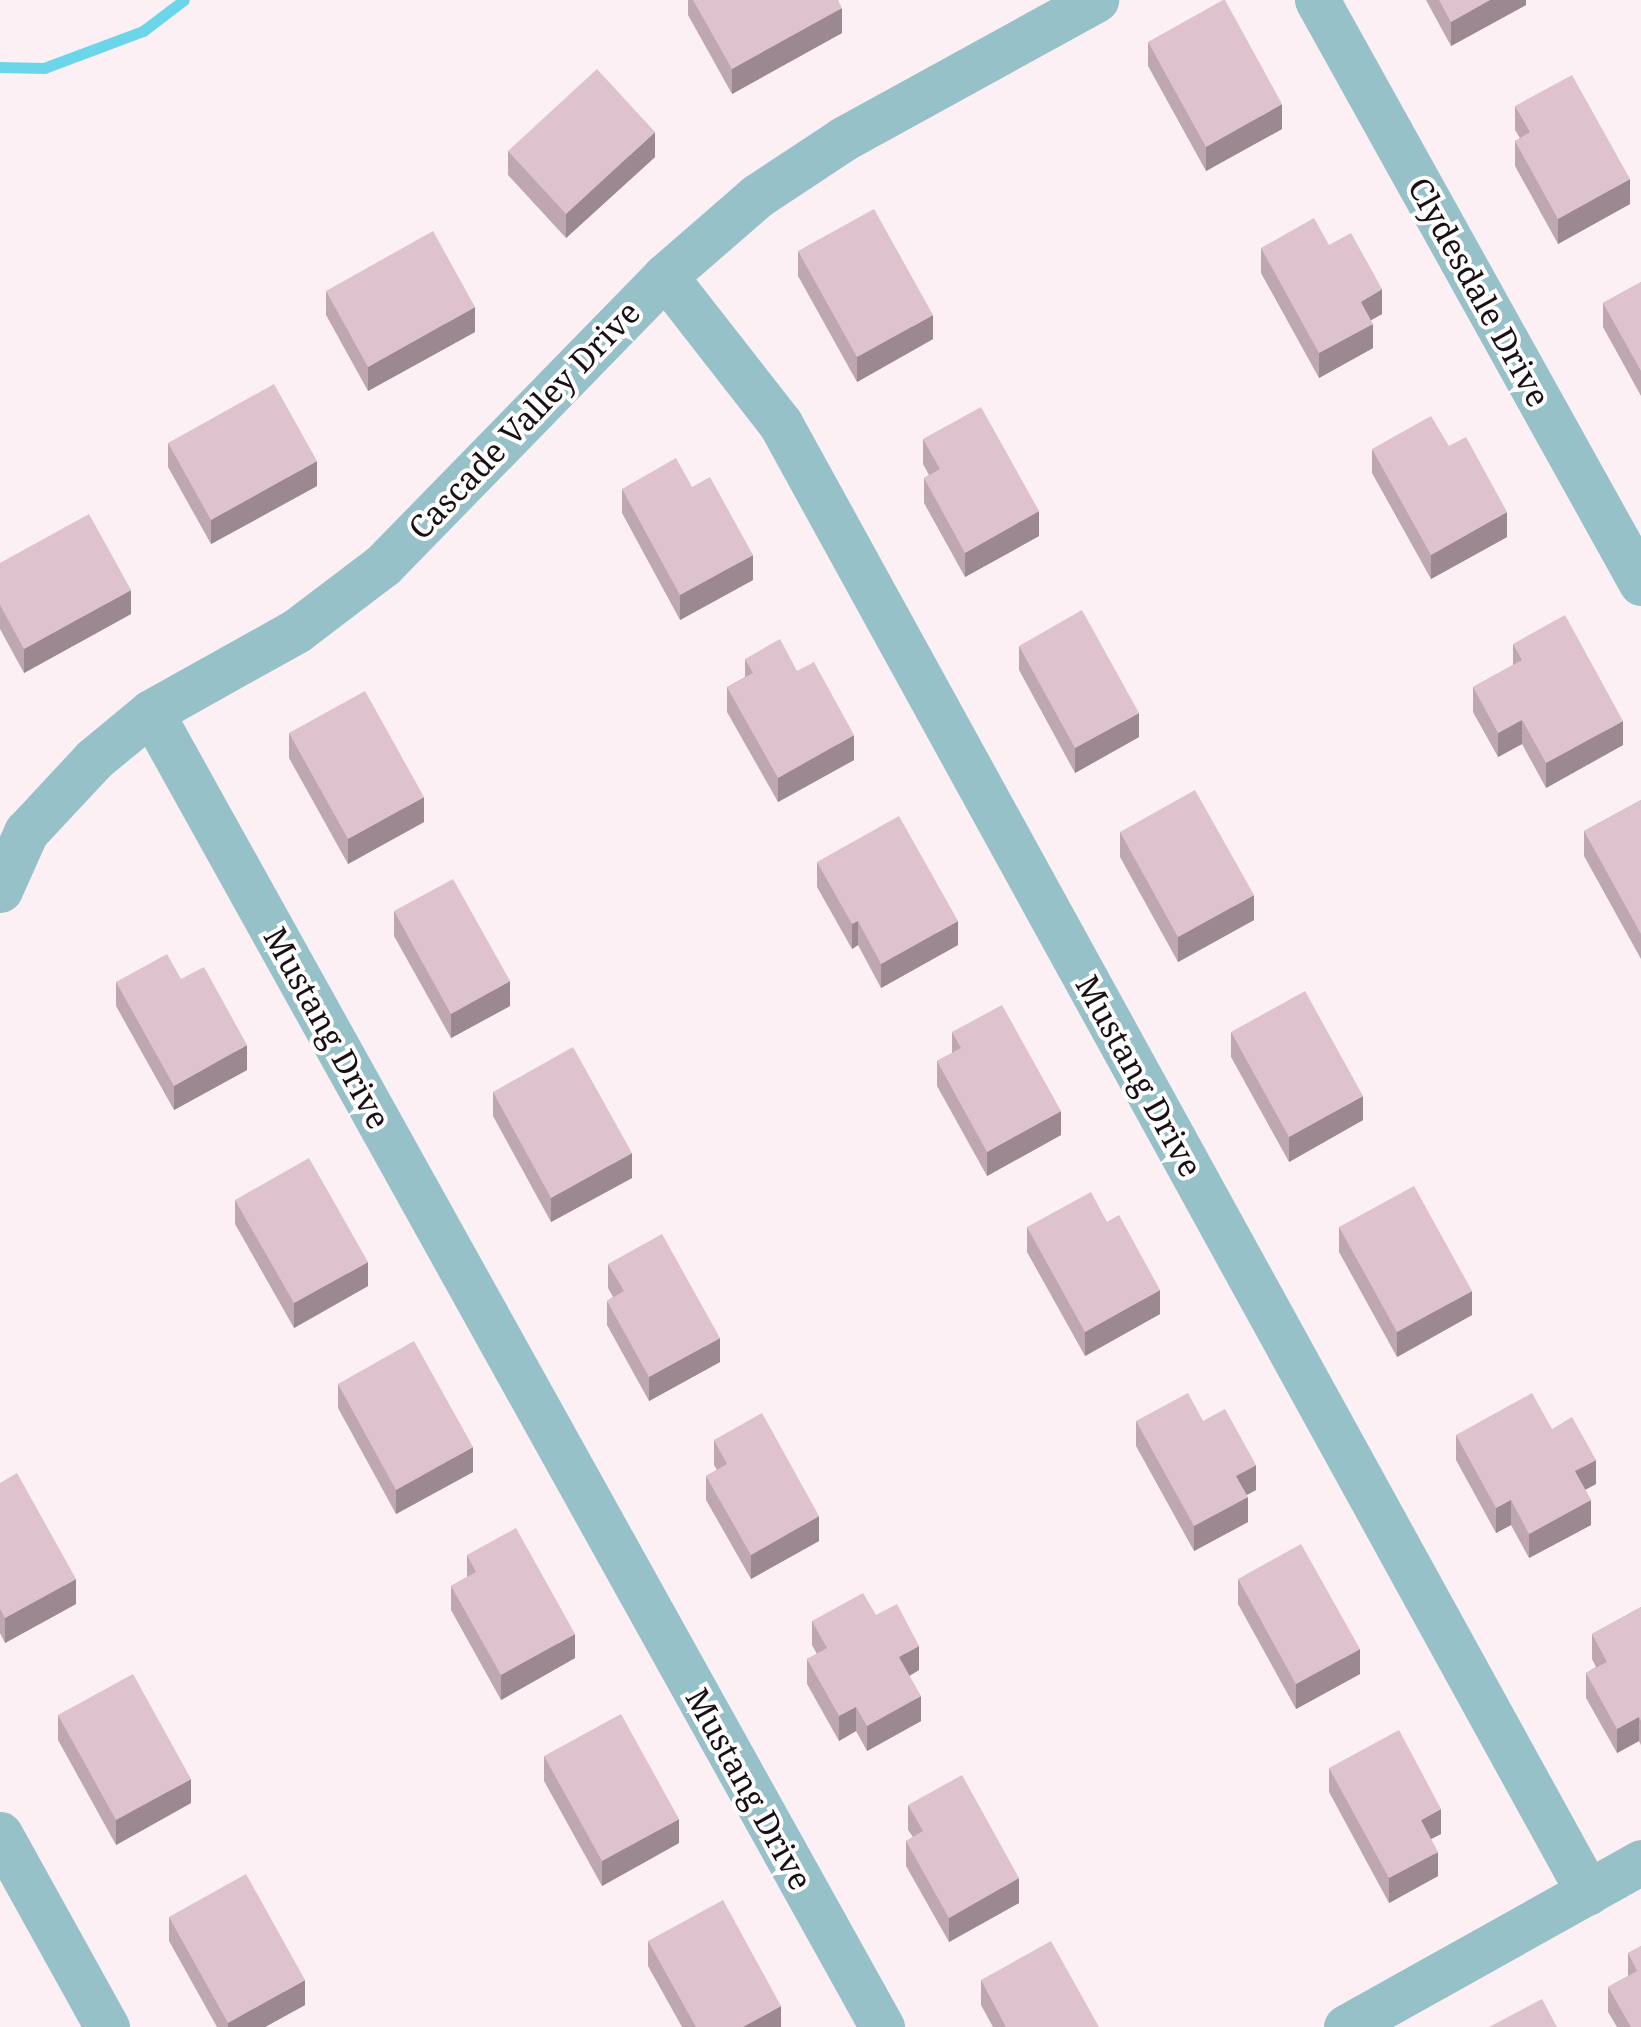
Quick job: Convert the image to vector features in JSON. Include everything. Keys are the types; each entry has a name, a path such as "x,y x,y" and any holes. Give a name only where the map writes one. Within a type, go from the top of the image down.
{"street":[{"name":"Cascade Valley Drive","path":"0,890 26,832 94,759 151,712 296,631 383,564 665,276 757,196 843,139 1096,0"},
{"name":"Clydesdale Drive","path":"1316,0 1641,583"},
{"name":"Mustang Drive","path":"665,276 780,423 1588,1892"},
{"name":"Mustang Drive","path":"151,712 882,2027"},
{"path":"0,1834 107,2027"},
{"path":"1346,2027 1641,1862"}],"building":[{"path":"693,0 838,0 842,8 732,69"},
{"path":"1223,0 1282,104 1206,147 1148,42"},
{"path":"1439,0 1490,0 1451,22"},
{"path":"597,69 655,132 566,214 508,151"},
{"path":"1572,75 1630,179 1558,219 1515,141 1530,132 1515,106"},
{"path":"874,209 933,315 857,357 798,251"},
{"path":"1314,218 1329,245 1351,233 1382,289 1361,302 1373,324 1319,353 1261,248"},
{"path":"433,231 475,307 368,367 326,291"},
{"path":"1641,282 1641,371 1603,303"},
{"path":"274,384 317,461 211,520 168,443"},
{"path":"981,407 1039,511 965,553 924,478 940,469 923,439"},
{"path":"1431,416 1449,446 1466,437 1507,512 1431,555 1372,449"},
{"path":"676,458 692,487 710,477 753,555 680,595 622,489"},
{"path":"89,514 131,590 24,649 0,605 0,563"},
{"path":"1082,610 1139,713 1075,748 1019,646"},
{"path":"1565,615 1623,721 1546,763 1522,720 1498,733 1473,687 1522,660 1513,644"},
{"path":"780,639 797,671 814,662 854,735 778,778 727,687 753,673 745,659"},
{"path":"365,691 424,797 348,839 289,733"},
{"path":"1195,790 1254,895 1178,937 1120,832"},
{"path":"1641,800 1641,934 1584,831"},
{"path":"899,816 958,921 881,964 858,921 852,924 817,862"},
{"path":"453,879 510,981 451,1014 394,911"},
{"path":"167,954 181,979 204,967 247,1045 174,1086 116,982"},
{"path":"1305,991 1363,1096 1289,1137 1231,1032"},
{"path":"1002,1005 1061,1111 987,1152 937,1061 961,1048 952,1032"},
{"path":"573,1047 632,1153 551,1198 493,1092"},
{"path":"309,1158 368,1262 294,1303 235,1200"},
{"path":"1414,1186 1472,1291 1397,1332 1339,1227"},
{"path":"1091,1192 1107,1222 1119,1215 1160,1290 1085,1332 1027,1227"},
{"path":"662,1234 720,1338 649,1377 607,1301 624,1291 608,1264"},
{"path":"414,1341 473,1447 396,1490 338,1384"},
{"path":"1188,1393 1203,1421 1225,1409 1256,1465 1236,1476 1248,1497 1194,1526 1136,1421"},
{"path":"1532,1393 1552,1429 1572,1417 1596,1460 1575,1471 1591,1500 1529,1534 1511,1500 1496,1508 1456,1435"},
{"path":"762,1413 819,1516 751,1555 706,1476 727,1464 714,1440"},
{"path":"17,1473 76,1579 5,1618 0,1609 0,1483"},
{"path":"516,1528 575,1634 501,1675 451,1586 476,1572 467,1555"},
{"path":"1301,1544 1360,1649 1296,1684 1238,1579"},
{"path":"863,1593 876,1615 897,1604 919,1646 899,1657 921,1696 867,1726 856,1707 839,1716 807,1659 827,1648 812,1621"},
{"path":"1641,1607 1641,1721 1639,1717 1617,1729 1586,1673 1607,1662 1592,1634"},
{"path":"133,1674 191,1779 116,1820 58,1715"},
{"path":"621,1714 679,1819 602,1861 544,1756"},
{"path":"1399,1730 1441,1809 1421,1820 1438,1852 1389,1878 1329,1768"},
{"path":"962,1775 1019,1878 949,1918 906,1841 923,1831 908,1805"},
{"path":"246,1874 305,1980 228,2023 169,1917"},
{"path":"723,1900 781,2006 743,2027 696,2027 648,1941"},
{"path":"1051,1941 1099,2027 1006,2027 981,1980"},
{"path":"1641,1946 1641,2027 1631,2027 1608,1987 1637,1971 1628,1953"},
{"path":"1542,1999 1557,2027 1489,2027"}],"waterway":[{"path":"0,67 44,68 143,31 184,0"}]}
